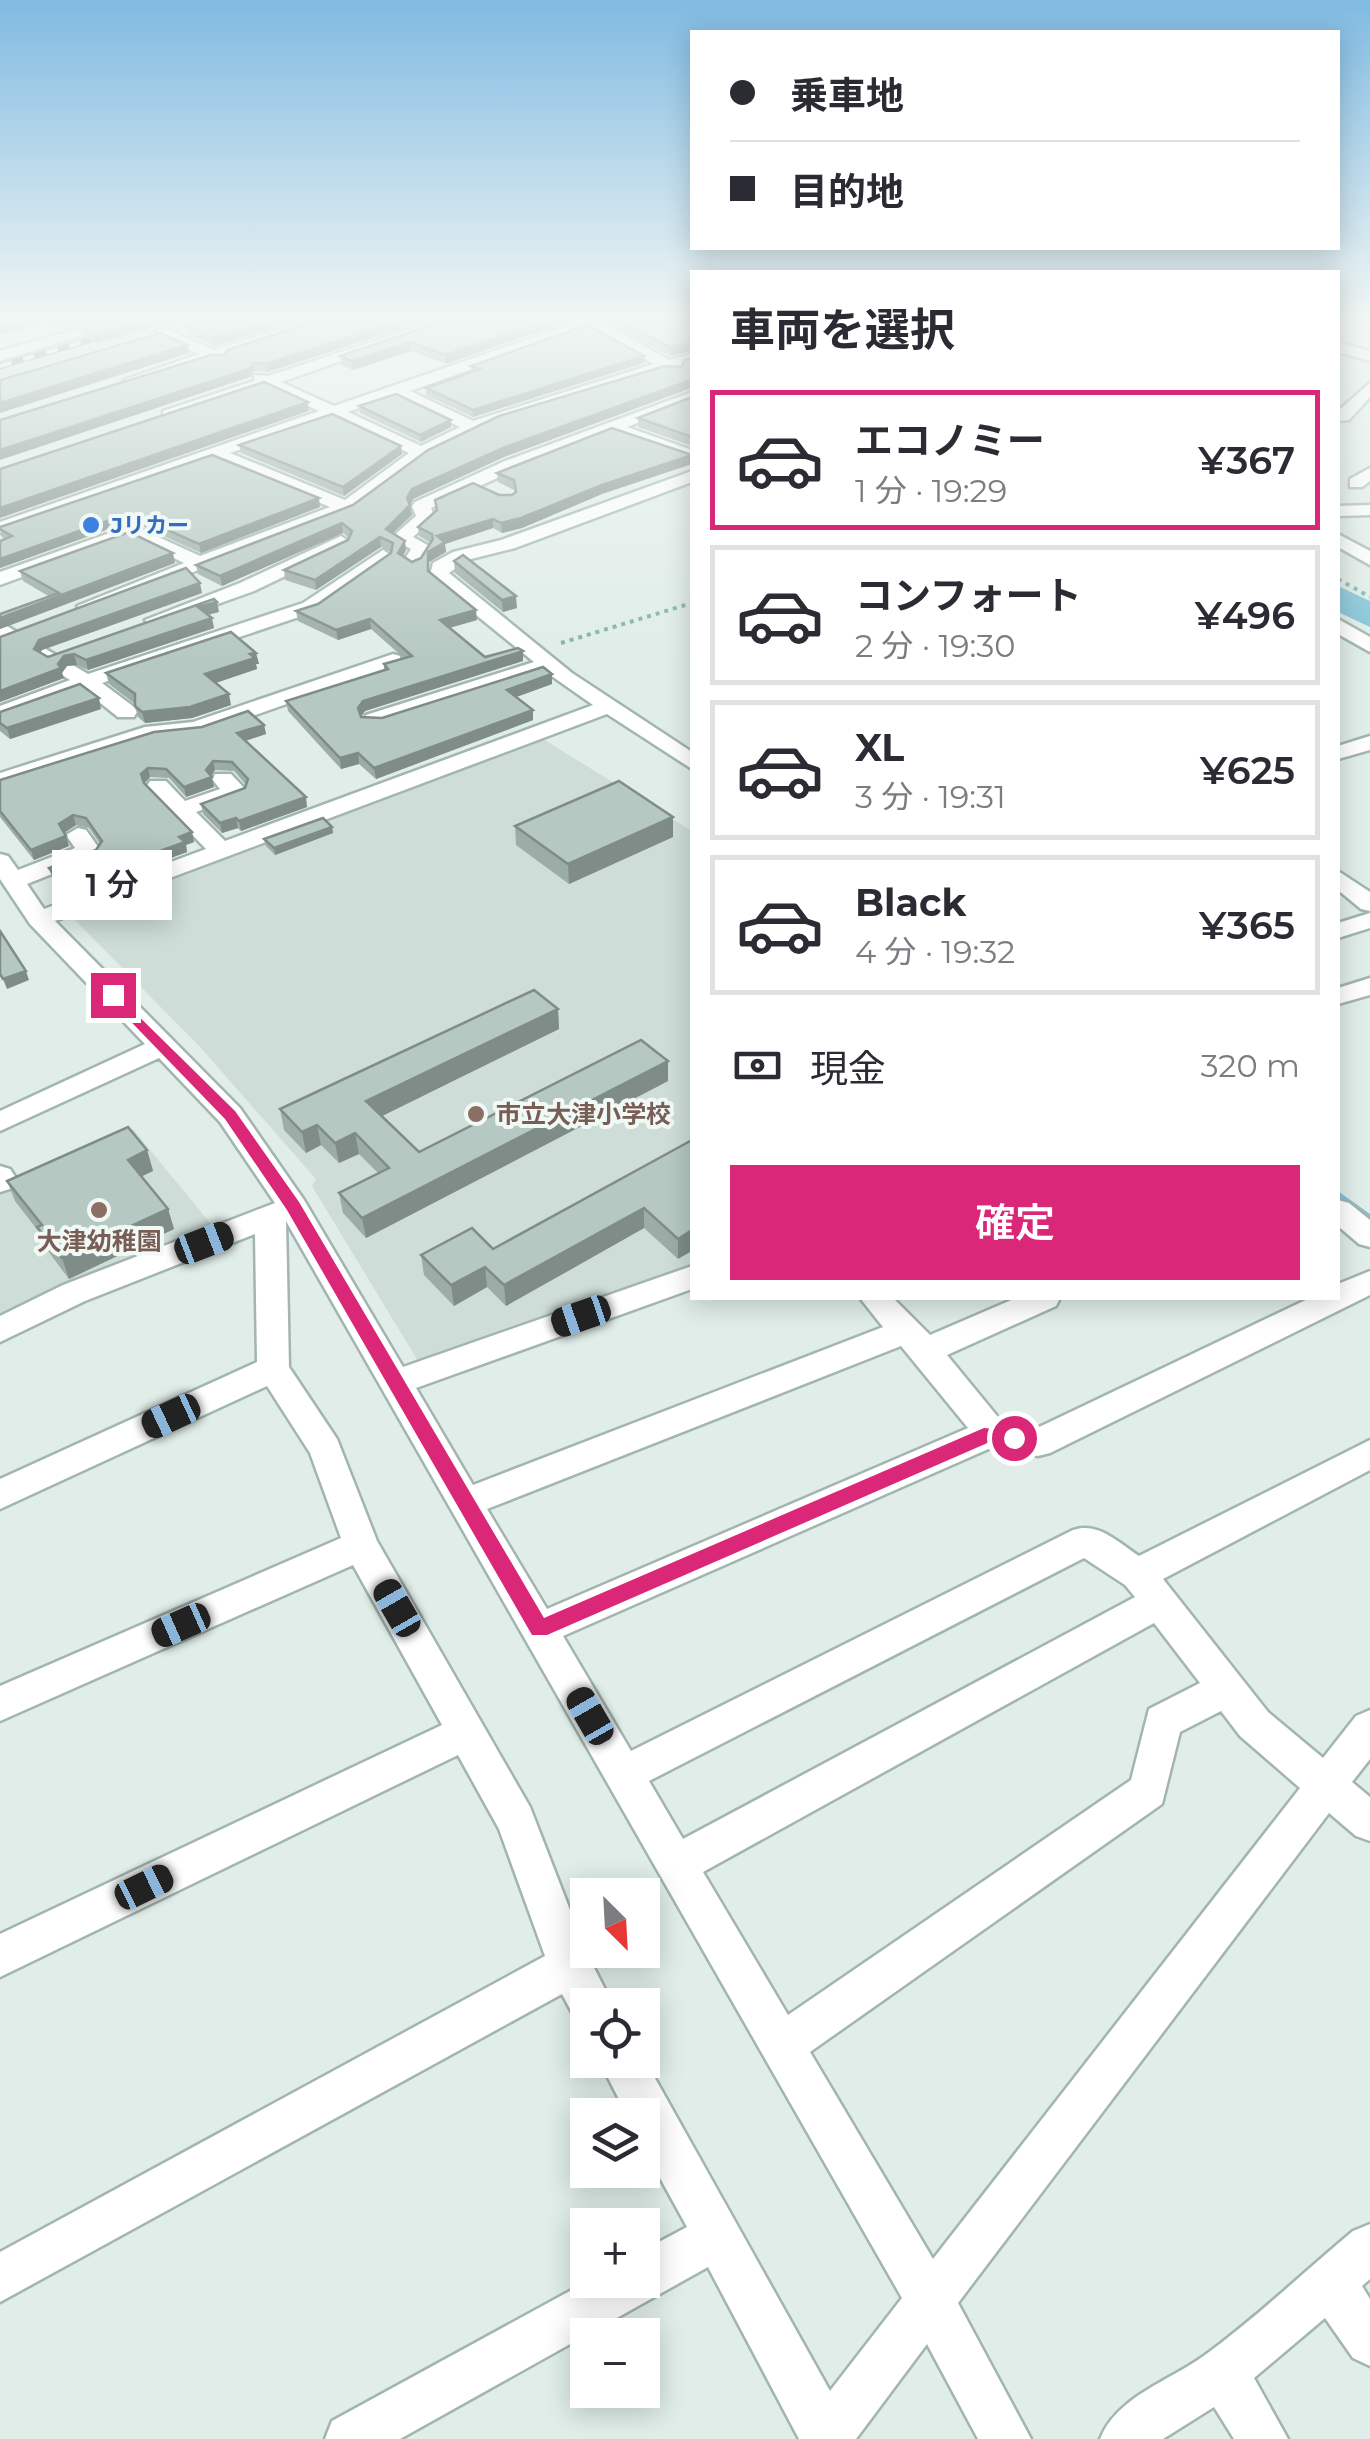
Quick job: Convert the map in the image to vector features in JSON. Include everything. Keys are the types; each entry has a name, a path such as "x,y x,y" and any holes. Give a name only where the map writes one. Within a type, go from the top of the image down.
{"street":[{"path":"0,528 270,434"},
{"path":"381,434 421,452"},
{"path":"68,613 347,507 421,452 457,434"},
{"path":"363,494 406,503 483,486 529,458 599,434"},
{"path":"635,434 690,455"},
{"path":"216,452 296,490 347,507"},
{"path":"529,458 569,468 549,452"},
{"path":"310,522 341,542 383,556 440,567 460,556 508,544 690,477"},
{"path":"406,503 426,518 400,538 422,548 412,562"},
{"path":"1340,510 1370,510"},
{"path":"4,577 132,530 197,562"},
{"path":"1340,541 1370,559"},
{"path":"140,626 247,587 341,542"},
{"path":"0,691 10,709 310,607 383,556"},
{"path":"440,567 439,575 445,584 608,707 690,761"},
{"path":"282,615 310,632"},
{"path":"1340,625 1370,646"},
{"path":"11,633 59,655 126,712"},
{"path":"374,720 542,658"},
{"path":"0,780 153,732 196,728 393,660"},
{"path":"39,918 608,707"},
{"path":"1340,752 1370,743"},
{"path":"181,810 236,792 222,779"},
{"path":"158,786 222,851"},
{"path":"78,835 89,850 6,871 39,918 230,1115 281,1212 396,1382 930,2300 1006,2439"},
{"path":"1340,880 1370,904"},
{"path":"1340,930 1370,920"},
{"path":"0,1122 163,1046"},
{"path":"0,1330 74,1293 281,1212"},
{"path":"0,2278 570,1966 516,1821 361,1546 325,1448 273,1369 281,1212"},
{"path":"1340,1212 1370,1236"},
{"path":"396,1382 690,1277"},
{"path":"1340,1297 1370,1282"},
{"path":"877,1300 990,1433"},
{"path":"466,1502 1039,1300"},
{"path":"540,1629 990,1433 1038,1443 1333,1300"},
{"path":"0,1496 273,1369"},
{"path":"677,1864 1370,1454"},
{"path":"624,1774 1086,1540 1148,1588 1254,1724 1370,1822"},
{"path":"0,1704 361,1546"},
{"path":"782,2045 1148,1791 1164,1721 1226,1689"},
{"path":"631,2078 825,2437 1370,1728"},
{"path":"0,1956 467,1732"},
{"path":"660,2268 717,2236"},
{"path":"1125,2439 1144,2422 1222,2373 1370,2248"},
{"path":"1331,2284 1370,2341"},
{"path":"350,2439 606,2298"},
{"path":"1222,2373 1263,2439"}],"path":[{"path":"1340,580 1370,597"},
{"path":"542,658 690,604"}],"shaded area":[{"name":"市立大津小学校","path":"538,736 690,830 690,1273 428,1367 421,1366 312,1186 316,1179 201,1048 74,919 86,907 440,777"},
{"name":"大津幼稚園","path":"133,1129 214,1228 0,1322 0,1191"}],"building":[{"path":"0,434 50,434 0,450"},
{"path":"107,434 216,434 0,508 0,469"},
{"path":"273,434 375,434 401,446 343,487 239,445"},
{"path":"462,434 542,434 412,489 407,498 410,505 386,529 405,541 398,553 412,562 421,558 433,539 432,534 418,527 437,510 435,500 473,483 499,495 512,495 516,492 514,480 497,473 597,434 629,434 690,456 521,518 501,523 493,519 437,536 445,542 428,552 428,571 476,610 440,620 485,657 518,648 523,651 363,701 358,708 361,717 382,718 543,667 552,674 507,690 533,710 374,768 358,753 340,758 286,701 388,669 384,664 412,656 370,619 336,630 296,611 318,604 391,553 393,543 380,537 315,580 284,570 348,540 352,531 342,523 220,576 196,565 353,505 428,450"},
{"path":"212,455 319,498 199,544 129,513 0,559 0,541 12,536 0,527"},
{"path":"129,532 173,553 0,618 0,614 59,593 20,571"},
{"path":"463,555 516,596 502,600 454,561"},
{"path":"186,568 200,583 39,640 34,649 48,657 214,599 217,602 198,607 212,618 86,660 74,654 64,656 58,664 61,668 0,691 0,637"},
{"path":"231,632 256,653 250,654 255,658 205,674 229,694 190,707 142,712 135,706 135,694 106,673"},
{"path":"80,684 99,698 7,728 0,723 0,712"},
{"path":"248,711 264,725 237,733 306,797 239,821 236,818 220,823 201,804 245,788 248,779 232,762 213,761 206,770 212,777 184,787 166,769 148,768 141,774 144,783 192,832 179,837 185,842 64,886 49,868 96,850 102,841 86,818 73,815 59,824 66,836 31,850 0,811 0,780 154,732 202,727"},
{"path":"619,781 673,817 568,864 515,826"},
{"path":"323,818 332,827 274,848 264,839"},
{"path":"0,931 26,971 3,979 0,974"},
{"path":"534,990 558,1009 366,1101 419,1152 641,1040 668,1061 362,1218 339,1193 389,1168 355,1133 335,1143 317,1125 302,1132 280,1109"},
{"path":"128,1127 147,1150 128,1160 168,1209 62,1258 7,1181"},
{"path":"690,1141 690,1231 678,1239 644,1208 504,1285 485,1267 451,1285 421,1255 472,1228 493,1249"}],"waterway":[{"path":"1340,598 1370,616"},
{"path":"1340,1197 1370,1219"}],"place":[{"name":"Jリカー","path":"91,525"},
{"name":"市立大津小学校","path":"476,1114"},
{"name":"大津幼稚園","path":"99,1210"}],"route":[{"path":"113,995 230,1115 293,1206 540,1629 990,1433 1014,1438"}]}
